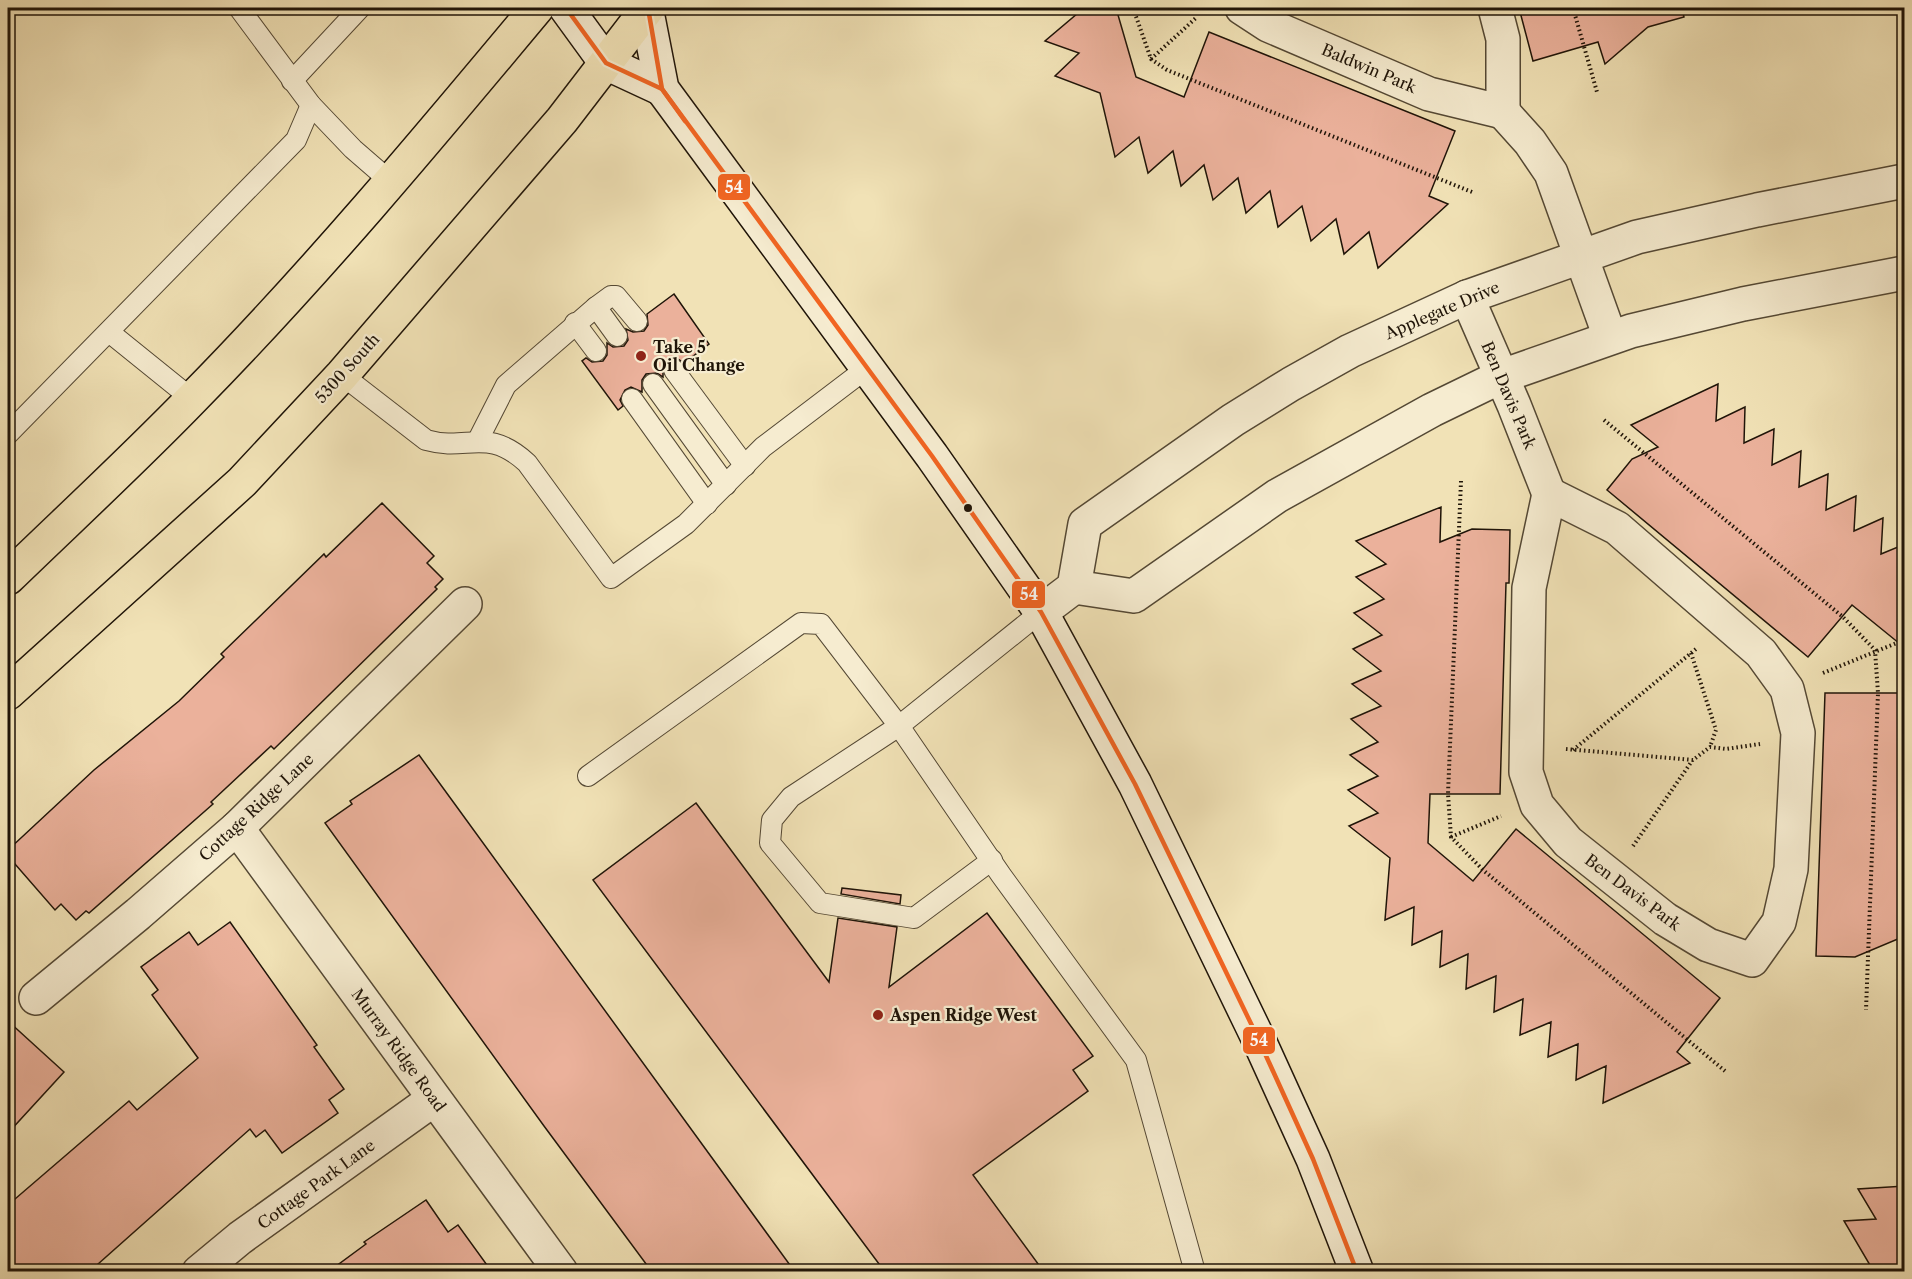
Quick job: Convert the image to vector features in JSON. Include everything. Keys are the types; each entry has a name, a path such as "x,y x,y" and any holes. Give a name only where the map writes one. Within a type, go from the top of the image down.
{"main road":[{"path":"8,578 192,399 343,238 537,8"},
{"name":"5300 South","path":"8,693 242,482 342,375 562,120 646,9"}],"street":[{"path":"566,8 606,63 662,89"},
{"name":"Baldwin Park","path":"1242,8 1268,25 1429,94 1503,112"},
{"path":"1495,8 1503,39 1503,112 1530,142 1551,173 1610,337"},
{"path":"646,9 662,89 867,368 1041,612 1135,784 1257,1036 1312,1159 1357,1272"},
{"name":"Applegate Drive","path":"1074,587 1084,524 1233,420 1350,351 1467,297 1636,237 1713,219 1905,181"},
{"path":"1041,612 1074,587 1134,596 1277,496 1432,410 1502,376 1610,337 1743,304 1905,273"},
{"name":"Ben Davis Park","path":"1467,297 1502,376 1549,494 1529,588 1526,772 1537,805 1568,842 1665,919 1708,945 1752,960 1779,922 1791,869 1798,739 1787,688 1761,653 1617,528 1549,494"},
{"name":"Cottage Ridge Lane","path":"36,998 237,828 465,604"},
{"name":"Murray Ridge Road","path":"237,828 561,1272"},
{"name":"Cottage Park Lane","path":"199,1272 240,1238 435,1099"}],"lane":[{"path":"239,8 311,105 353,149 391,182"},
{"path":"292,81 360,8"},
{"path":"8,434 296,140 311,105"},
{"path":"478,440 506,385 596,307 611,296 616,296 637,321"},
{"path":"596,307 617,336"},
{"path":"575,323 596,351"},
{"path":"109,332 192,399"},
{"path":"342,375 426,440 439,443 478,440 511,448 527,463 611,578 686,524 763,447 867,368"},
{"path":"674,370 745,466"},
{"path":"653,384 726,485"},
{"path":"632,399 707,504"},
{"path":"992,860 914,918 820,903 770,843 772,820 791,797 898,726 1041,612"},
{"path":"588,776 801,623 821,624 898,726 1136,1060 1195,1272"}],"path":[{"path":"1133,8 1151,59 1167,70 1472,192"},
{"path":"1573,8 1597,92"},
{"path":"1151,59 1197,17"},
{"path":"1573,750 1726,623"},
{"path":"1820,675 1905,640"},
{"path":"1611,877 1692,760 1710,747 1716,730 1691,653"},
{"path":"1710,747 1726,749 1798,739"},
{"path":"1527,746 1692,760"},
{"path":"1451,837 1507,813"}],"building":[{"path":"1084,8 1116,8 1136,77 1184,97 1209,32 1455,131 1429,196 1448,204 1378,268 1369,232 1344,254 1336,219 1311,241 1302,206 1278,227 1270,191 1246,213 1238,178 1213,200 1204,165 1181,186 1173,151 1148,173 1139,137 1115,157 1100,93 1055,76 1079,53 1045,41"},
{"path":"1519,8 1682,8 1684,17 1648,27 1605,64 1598,42 1533,61"},
{"name":"Take 5 Oil Change","path":"674,294 709,344 684,363 678,359 667,360 663,366 663,377 657,373 646,374 642,380 642,392 631,387 625,390 620,400 623,406 618,410 582,361 586,358 592,362 603,361 607,355 607,343 613,347 624,346 628,340 626,329 633,332 644,331 648,325 647,314"},
{"path":"1718,384 1716,421 1745,407 1744,443 1774,429 1772,465 1801,451 1799,487 1828,474 1826,510 1856,496 1854,531 1883,518 1881,554 1905,544 1905,648 1852,605 1808,657 1607,490 1632,459 1658,447 1631,425"},
{"path":"382,503 434,556 427,563 443,579 435,587 437,589 274,749 271,746 211,802 213,804 89,913 86,911 76,920 61,904 55,910 8,856 8,850 94,770 179,701 224,657 221,654 324,554 326,557"},
{"path":"1441,507 1440,542 1472,529 1510,530 1509,583 1506,583 1500,794 1430,794 1428,843 1473,881 1516,829 1720,998 1677,1052 1690,1063 1603,1103 1606,1066 1576,1080 1578,1044 1548,1057 1551,1022 1520,1035 1523,999 1494,1012 1496,976 1466,989 1468,954 1440,967 1442,931 1412,945 1414,907 1385,920 1390,858 1349,826 1378,813 1348,790 1378,776 1350,755 1378,742 1351,719 1381,706 1352,684 1381,671 1353,649 1382,635 1354,613 1384,599 1356,577 1386,564 1356,541"},
{"path":"1825,693 1905,693 1905,936 1855,957 1816,956"},
{"path":"419,755 795,1272 652,1272 544,1126 325,823 352,804 350,801"},
{"name":"Aspen Ridge West","path":"696,803 829,982 838,918 897,927 889,987 987,913 1093,1056 1073,1070 1088,1091 973,1175 1044,1272 885,1272 593,880"},
{"path":"842,888 901,895 900,904 841,894"},
{"path":"230,922 317,1045 314,1047 344,1089 329,1100 338,1113 282,1153 265,1130 256,1137 250,1129 89,1272 8,1272 8,1205 129,1101 137,1110 198,1058 152,995 158,990 141,967 189,932 198,945"},
{"path":"8,1021 64,1072 8,1133"},
{"path":"1905,1186 1905,1272 1874,1272 1844,1221 1876,1219 1858,1189"},
{"path":"426,1200 448,1232 458,1225 492,1272 328,1272 366,1244 364,1242"}],"transit line":[{"name":"54","path":"566,8 606,63 662,89 932,456 1041,612 1135,784 1257,1036 1313,1159 1357,1272"},
{"name":"54","path":"648,8 662,89 685,121"}],"place":[{"name":"Take 5 Oil Change","path":"641,356"},
{"name":"Aspen Ridge West","path":"878,1015"}]}
